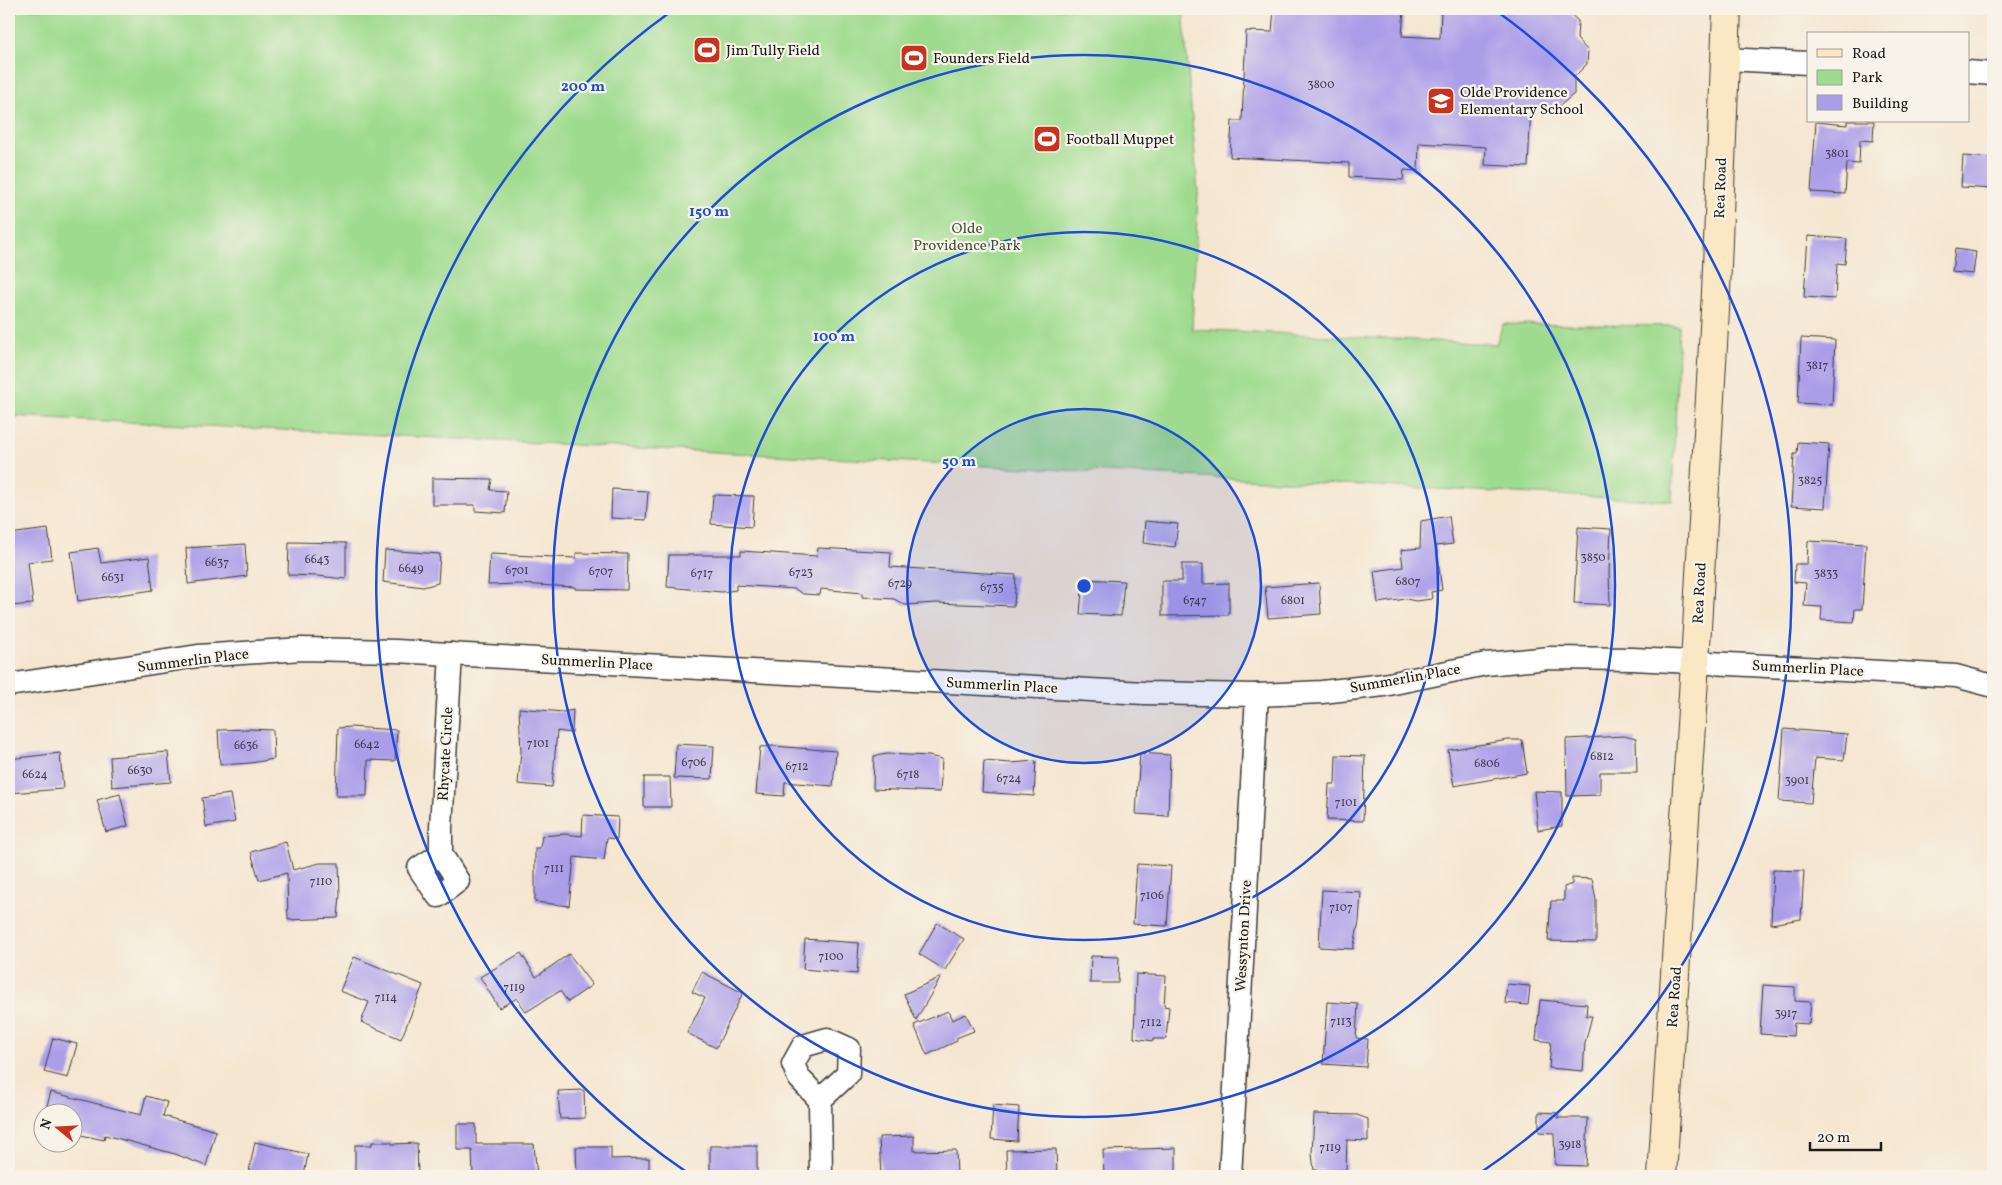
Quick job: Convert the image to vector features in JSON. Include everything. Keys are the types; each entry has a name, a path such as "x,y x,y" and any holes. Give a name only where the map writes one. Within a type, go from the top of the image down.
{"main road":[{"name":"Rea Road","path":"1662,1176 1695,663 1716,292 1727,9"}],"street":[{"path":"1725,59 1807,63"},
{"path":"1970,72 1993,74"},
{"name":"Summerlin Place","path":"9,685 198,656 302,649 451,654 1144,693 1257,696 1322,692 1384,684 1486,664 1550,658 1634,659 1956,676 1993,686"},
{"name":"Rhycate Circle","path":"441,854 451,654"},
{"name":"Wessynton Drive","path":"1230,1176 1257,696"},
{"path":"820,1100 821,1176"}],"green space":[{"name":"Olde Providence Park","path":"9,9 1183,9 1198,193 1192,329 1496,344 1503,324 1679,326 1672,501 9,416"}],"building":[{"name":"Olde Providence Elementary School","path":"1274,9 1404,9 1402,36 1440,38 1441,9 1565,9 1578,21 1577,39 1588,51 1587,64 1574,77 1574,94 1556,109 1531,107 1528,167 1485,165 1486,147 1419,143 1418,171 1404,170 1403,180 1349,177 1349,163 1230,157 1232,121 1242,121 1246,31 1272,32"},
{"path":"1816,122 1847,125 1847,122 1874,122 1873,141 1860,140 1859,164 1847,163 1845,194 1811,192"},
{"path":"1963,156 1993,158 1993,189 1961,187"},
{"path":"1808,236 1847,239 1845,264 1837,263 1835,299 1804,297"},
{"path":"1955,249 1976,252 1973,274 1952,272"},
{"path":"1801,338 1835,340 1832,405 1798,403"},
{"path":"1798,442 1829,444 1825,508 1791,506 1794,454 1797,454"},
{"path":"432,478 492,479 490,490 507,491 505,513 475,511 475,505 432,505"},
{"path":"612,489 648,491 646,520 611,518"},
{"path":"713,495 754,496 752,527 711,524"},
{"path":"1449,516 1453,544 1436,546 1442,590 1431,592 1432,599 1416,601 1406,599 1378,603 1374,571 1403,567 1401,550 1420,548 1421,521"},
{"path":"1145,521 1178,524 1175,547 1143,543"},
{"path":"1578,527 1611,529 1610,605 1574,603"},
{"path":"48,529 52,559 28,562 33,604 9,606 9,534"},
{"path":"1808,541 1866,544 1862,609 1855,609 1854,622 1821,620 1822,607 1804,606 1806,583 1794,582 1795,564 1807,564"},
{"path":"289,542 346,543 346,579 288,575"},
{"path":"245,544 247,576 188,584 186,548"},
{"path":"98,548 101,563 149,557 153,590 78,601 71,552"},
{"path":"818,548 891,552 890,567 1016,575 1014,606 936,603 905,605 894,599 862,597 862,593 821,589 820,595 803,594 795,589 736,585 736,590 722,592 667,587 669,555 741,555 741,551 817,556"},
{"path":"385,550 440,554 438,583 423,587 383,582"},
{"path":"576,553 628,554 627,590 575,589 575,587 517,584 488,585 490,554 576,558"},
{"path":"1182,564 1203,564 1203,584 1229,583 1229,615 1162,616 1162,581 1182,581"},
{"path":"1083,579 1124,581 1121,616 1080,614"},
{"path":"1319,583 1321,614 1268,618 1265,587"},
{"path":"519,708 563,712 573,710 572,733 557,731 552,787 518,784 521,752"},
{"path":"338,728 397,730 395,761 368,760 367,796 336,796"},
{"path":"1784,729 1847,734 1844,760 1815,758 1811,803 1779,801"},
{"path":"218,730 273,730 274,759 220,765"},
{"path":"1624,736 1636,739 1637,772 1600,772 1600,795 1567,796 1566,739"},
{"path":"1508,740 1522,740 1527,773 1454,786 1448,750"},
{"path":"676,744 714,746 712,779 674,778"},
{"path":"774,746 836,751 833,786 785,782 784,796 756,794 760,747"},
{"path":"168,752 171,782 112,787 110,757"},
{"path":"60,753 63,789 9,793 9,759"},
{"path":"1140,753 1170,755 1168,816 1136,814"},
{"path":"888,754 929,756 942,759 940,792 873,789 874,756"},
{"path":"1336,755 1365,756 1363,821 1327,820 1329,784 1335,784"},
{"path":"984,761 1011,763 1036,761 1034,796 982,792"},
{"path":"644,777 670,777 671,807 644,807"},
{"path":"1534,791 1562,792 1562,826 1538,830"},
{"path":"120,794 128,826 106,832 97,800"},
{"path":"230,794 235,822 206,827 202,798"},
{"path":"583,815 618,817 617,839 607,838 604,860 574,857 569,906 535,902 535,848 540,848 542,836 565,834 582,836"},
{"path":"286,842 293,870 320,863 339,863 340,895 338,918 288,920 287,873 259,880 251,852"},
{"path":"1137,864 1171,866 1167,926 1133,924"},
{"path":"1773,870 1804,871 1801,919 1771,924"},
{"path":"1572,878 1592,879 1596,900 1596,942 1548,941 1551,901 1564,901 1564,887 1572,884"},
{"path":"1322,890 1361,892 1359,922 1353,949 1319,947"},
{"path":"937,923 964,939 945,970 919,954"},
{"path":"805,939 859,943 857,974 803,969"},
{"path":"521,953 536,977 569,954 592,985 568,1002 560,991 526,1012 517,998 499,1008 480,977"},
{"path":"1091,956 1119,957 1118,983 1090,983"},
{"path":"354,957 423,985 401,1039 361,1022 369,1002 340,991"},
{"path":"702,972 743,993 716,1048 687,1033 705,998 692,992"},
{"path":"1136,974 1166,976 1164,1006 1169,1007 1166,1039 1153,1039 1153,1041 1134,1038"},
{"path":"941,977 916,1020 904,994"},
{"path":"1507,984 1530,986 1528,1005 1505,1003"},
{"path":"1763,985 1795,987 1795,1001 1811,1002 1809,1024 1794,1023 1793,1036 1760,1034"},
{"path":"1540,1000 1587,1004 1586,1016 1592,1016 1585,1043 1583,1071 1549,1068 1551,1042 1536,1040"},
{"path":"1327,1002 1358,1004 1356,1038 1368,1039 1366,1067 1323,1064"},
{"path":"948,1011 952,1020 966,1014 974,1031 956,1038 957,1041 927,1055 914,1025"},
{"path":"53,1038 77,1044 68,1078 44,1072"},
{"path":"584,1090 585,1118 560,1119 558,1091"},
{"path":"51,1092 141,1115 146,1096 167,1102 163,1116 216,1131 206,1166 175,1154 105,1135 104,1140 82,1135 82,1102 48,1102"},
{"path":"993,1105 1019,1107 1017,1141 991,1139"},
{"path":"1539,1112 1558,1113 1558,1118 1588,1118 1586,1166 1555,1165 1554,1133 1539,1132"},
{"path":"1314,1114 1357,1115 1368,1119 1368,1141 1347,1140 1346,1170 1314,1170 1312,1154"},
{"path":"457,1124 476,1124 476,1144 534,1144 537,1176 473,1176 472,1150 457,1150"},
{"path":"914,1136 914,1151 956,1150 957,1176 881,1176 879,1137"},
{"path":"255,1142 308,1154 304,1176 248,1176"},
{"path":"372,1142 391,1142 392,1144 417,1143 418,1176 355,1176 355,1145 372,1145"},
{"path":"710,1146 757,1146 757,1176 710,1176"},
{"path":"576,1147 611,1147 611,1159 649,1158 649,1176 577,1176"},
{"path":"1176,1148 1176,1176 1104,1176 1103,1150"},
{"path":"1056,1149 1057,1176 1007,1176 1006,1150"}],"place":[{"name":"Jim Tully Field","path":"707,50"},
{"name":"Founders Field","path":"914,58"},
{"name":"Olde Providence Elementary School","path":"1441,101"},
{"name":"Football Muppet","path":"1047,139"}]}
